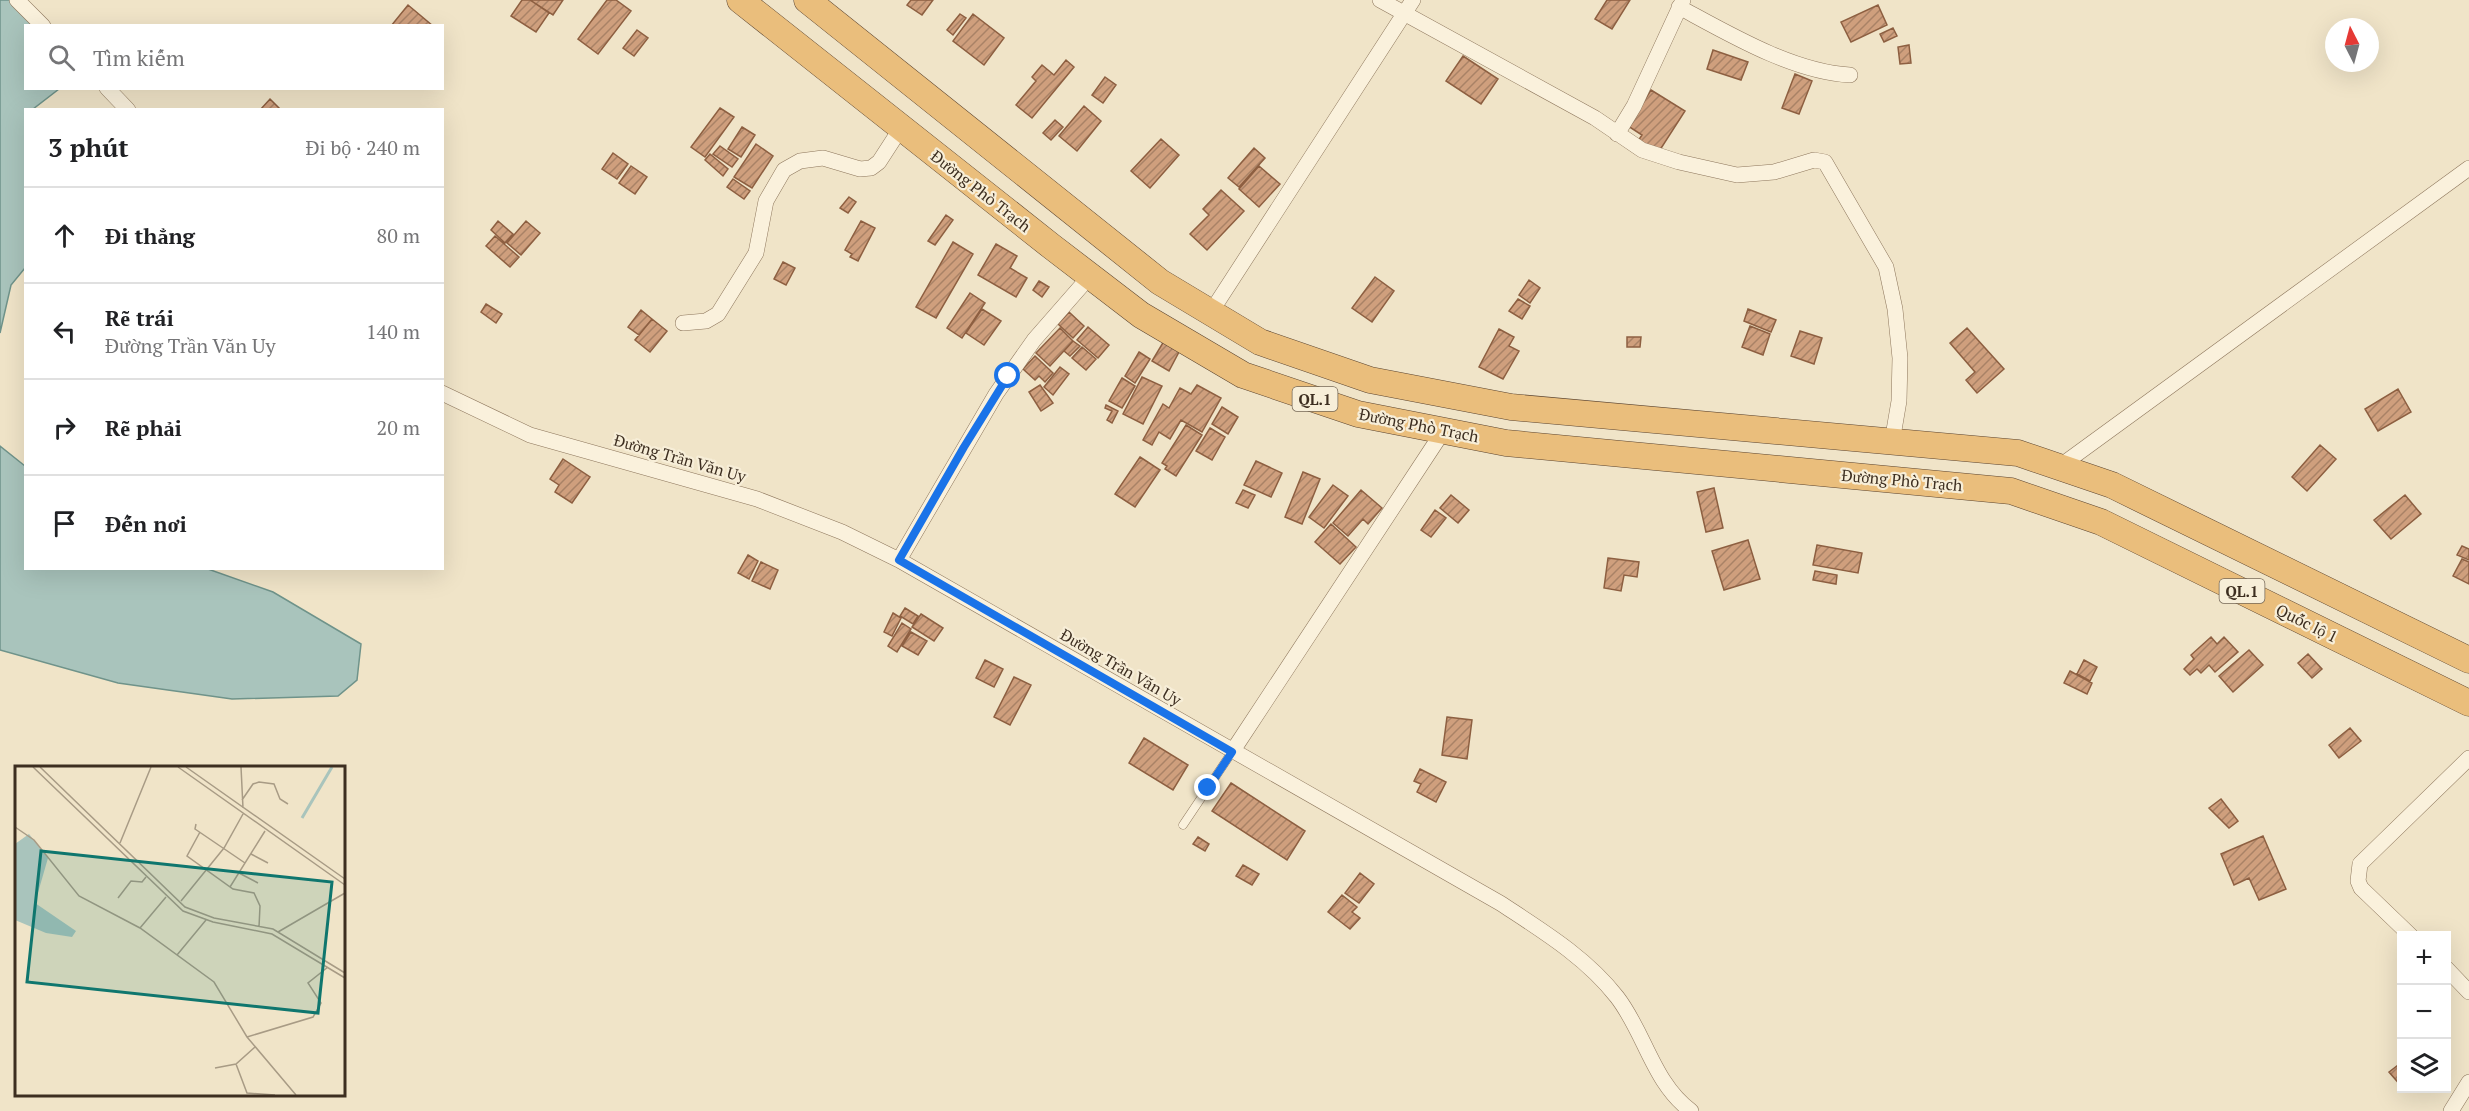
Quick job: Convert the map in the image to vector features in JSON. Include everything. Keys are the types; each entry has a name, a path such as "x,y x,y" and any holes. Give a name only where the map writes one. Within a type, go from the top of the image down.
{"highway":[{"name":"Đường Phò Trạch","path":"740,0 1141,315 1243,375 1358,414 1506,442 2011,491"},
{"name":"QL.1","path":"807,0 1160,282 1260,342 1370,380 1510,407 2018,453 2112,485 2469,660"},
{"name":"Quốc lộ 1","path":"2011,491 2101,522 2469,703"}],"street":[{"path":"17,0 41,24"},
{"path":"1380,0 1595,118 1642,150 1737,175 1774,172 1814,160 1825,162 1886,267 1895,309 1900,358 1899,401 1892,442"},
{"path":"1211,312 1413,0"},
{"path":"1617,134 1634,106 1681,3 1745,41 1816,70 1850,75"},
{"path":"109,90 126,108"},
{"path":"683,323 706,321 718,314 756,253 766,201 784,170 800,161 823,158 860,169 871,168 879,162 901,128"},
{"path":"2059,467 2469,168"},
{"path":"899,560 996,394 1034,340 1090,276"},
{"name":"Đường Trần Văn Uy","path":"444,394 530,435 758,499 842,532 899,560 1500,903 1569,950 1617,997 1664,1083 1691,1111"},
{"path":"1232,752 1444,430"},
{"path":"2406,931 2361,888 2358,872 2360,864 2469,758"},
{"path":"2451,974 2469,992"},
{"path":"2451,1111 2469,1082"}],"lane":[{"path":"1183,825 1232,752"}],"water":[{"path":"0,0 23,0 44,24 24,24 24,90 58,90 34,108 24,108 24,269 11,285 0,333"},
{"path":"0,446 24,465 24,570 211,570 273,592 361,644 357,680 338,696 232,699 118,683 0,650"}],"building":[{"path":"522,0 530,0 549,13 536,32 511,16"},
{"path":"530,0 563,0 553,15"},
{"path":"607,0 616,0 631,11 598,54 578,39"},
{"path":"911,0 933,0 922,15 907,5"},
{"path":"1607,0 1630,0 1612,29 1595,19"},
{"path":"408,5 431,24 393,24"},
{"path":"1878,5 1887,25 1851,42 1841,22"},
{"path":"960,14 966,18 953,35 947,30"},
{"path":"973,14 1004,38 984,65 953,41"},
{"path":"1893,28 1897,36 1884,42 1880,34"},
{"path":"637,30 648,38 634,56 623,48"},
{"path":"1909,45 1911,63 1900,64 1898,47"},
{"path":"1713,50 1748,62 1741,80 1707,69"},
{"path":"1463,56 1498,79 1481,104 1446,81"},
{"path":"1066,60 1074,67 1032,118 1016,105 1036,81 1032,77 1042,65 1054,75"},
{"path":"1795,74 1812,81 1799,114 1782,108"},
{"path":"1105,77 1116,85 1103,103 1092,95"},
{"path":"1651,90 1685,111 1658,153 1638,141 1642,135 1628,126"},
{"path":"270,99 279,108 262,108"},
{"path":"1084,106 1101,121 1077,151 1059,136"},
{"path":"720,108 734,117 705,157 691,147"},
{"path":"1055,120 1063,127 1051,140 1043,133"},
{"path":"742,127 755,135 741,157 728,149"},
{"path":"1161,139 1179,155 1150,188 1131,171"},
{"path":"756,144 773,156 752,188 734,177"},
{"path":"720,146 738,159 732,167 713,154"},
{"path":"1254,148 1265,158 1239,187 1228,178"},
{"path":"613,153 628,164 617,179 602,169"},
{"path":"710,154 728,169 723,176 705,160"},
{"path":"631,166 647,177 635,194 619,183"},
{"path":"1259,166 1280,184 1259,207 1239,189"},
{"path":"733,179 750,191 744,199 727,187"},
{"path":"1221,190 1244,211 1207,250 1190,234 1209,215 1203,209"},
{"path":"849,197 856,202 848,213 840,208"},
{"path":"946,215 953,220 935,245 928,241"},
{"path":"498,221 513,234 505,243 491,230"},
{"path":"526,221 540,233 521,255 507,243"},
{"path":"861,221 875,228 858,261 850,257 852,254 845,250"},
{"path":"495,236 519,257 510,267 486,246"},
{"path":"953,242 973,254 936,318 916,307"},
{"path":"996,244 1017,256 1010,268 1027,278 1016,297 978,275"},
{"path":"783,262 795,268 786,285 774,279"},
{"path":"1375,277 1394,291 1372,322 1352,308"},
{"path":"1529,280 1540,288 1530,303 1519,295"},
{"path":"1039,281 1049,287 1042,297 1033,290"},
{"path":"970,293 985,303 962,338 947,328"},
{"path":"1518,299 1530,306 1522,319 1509,311"},
{"path":"486,304 502,314 496,323 481,312"},
{"path":"982,309 1001,321 984,345 966,333"},
{"path":"1748,309 1776,320 1771,332 1744,321"},
{"path":"641,310 652,319 639,335 628,327"},
{"path":"1069,312 1084,326 1073,338 1058,324"},
{"path":"652,319 667,331 650,352 635,340"},
{"path":"1750,326 1770,334 1763,355 1742,347"},
{"path":"1088,327 1109,345 1098,358 1077,340"},
{"path":"1060,328 1073,341 1050,366 1036,353"},
{"path":"1967,328 2004,369 1977,393 1966,380 1975,372 1950,343"},
{"path":"1499,329 1514,337 1509,346 1519,351 1503,379 1479,367"},
{"path":"1800,331 1822,338 1814,364 1791,356"},
{"path":"1627,337 1641,337 1640,347 1627,347"},
{"path":"1073,341 1080,346 1070,356 1064,351"},
{"path":"1164,341 1180,350 1169,371 1152,361"},
{"path":"1082,347 1096,359 1086,370 1072,358"},
{"path":"1139,352 1150,359 1135,383 1125,376"},
{"path":"1035,356 1053,373 1045,382 1039,376 1035,380 1023,369"},
{"path":"1060,367 1069,374 1053,395 1044,387"},
{"path":"1142,377 1162,386 1143,424 1123,414"},
{"path":"1122,378 1135,386 1122,408 1109,401"},
{"path":"1040,385 1053,403 1041,411 1029,392"},
{"path":"1197,385 1221,398 1202,432 1181,420 1170,439 1159,432 1152,445 1143,440 1163,404 1169,408 1180,388 1191,394"},
{"path":"2398,389 2411,412 2378,431 2365,409"},
{"path":"1106,405 1118,411 1112,423 1107,420 1112,411 1105,408"},
{"path":"1222,407 1238,417 1228,434 1212,424"},
{"path":"1186,425 1202,435 1176,476 1165,469 1167,466 1162,463"},
{"path":"1210,428 1225,437 1212,460 1196,451"},
{"path":"2320,445 2336,459 2307,491 2292,477"},
{"path":"1140,457 1160,470 1135,507 1115,494"},
{"path":"563,459 590,477 572,503 555,492 559,485 550,479"},
{"path":"1256,461 1282,473 1271,497 1244,485"},
{"path":"1303,472 1320,479 1302,524 1285,517"},
{"path":"1333,485 1348,496 1324,528 1309,517"},
{"path":"1714,488 1723,528 1706,532 1697,492"},
{"path":"1243,490 1255,495 1248,508 1236,503"},
{"path":"1361,490 1382,508 1368,524 1363,519 1348,536 1333,523"},
{"path":"1451,495 1469,510 1458,523 1440,508"},
{"path":"2405,495 2421,514 2391,539 2374,520"},
{"path":"1435,510 1446,518 1431,537 1421,530"},
{"path":"1331,524 1356,547 1340,564 1315,542"},
{"path":"1748,540 1760,579 1724,590 1712,551"},
{"path":"1817,545 1862,553 1858,573 1813,565"},
{"path":"2462,546 2469,549 2469,560 2457,555"},
{"path":"748,555 758,561 749,579 738,573"},
{"path":"1608,558 1639,562 1637,577 1624,575 1621,591 1604,588"},
{"path":"2462,559 2469,562 2469,584 2453,576"},
{"path":"761,562 778,570 770,589 752,581"},
{"path":"1815,571 1837,575 1836,584 1813,580"},
{"path":"905,608 918,616 913,624 900,616"},
{"path":"893,613 901,618 892,636 884,632"},
{"path":"921,614 943,628 934,641 912,627"},
{"path":"902,623 911,629 897,652 888,646"},
{"path":"911,632 927,641 918,655 902,646"},
{"path":"2211,637 2217,644 2224,637 2238,652 2215,672 2209,665 2201,673 2197,669 2190,675 2184,669 2194,659 2191,655"},
{"path":"2249,650 2263,665 2233,692 2219,676"},
{"path":"2308,654 2322,669 2312,678 2298,663"},
{"path":"985,660 1003,669 994,687 976,678"},
{"path":"2084,660 2097,667 2090,681 2077,674"},
{"path":"2070,671 2092,683 2087,694 2064,683"},
{"path":"1014,677 1031,685 1010,725 994,717"},
{"path":"1447,717 1472,720 1467,759 1442,755"},
{"path":"2350,728 2361,741 2339,758 2329,745"},
{"path":"1144,738 1188,765 1173,790 1129,763"},
{"path":"1420,769 1446,782 1436,802 1417,792 1421,784 1414,781"},
{"path":"1231,783 1305,831 1287,860 1212,811"},
{"path":"2221,799 2238,821 2229,828 2209,808"},
{"path":"2263,836 2286,889 2259,900 2249,878 2234,885 2221,854"},
{"path":"1198,837 1209,844 1205,851 1193,844"},
{"path":"1243,865 1259,874 1252,885 1236,876"},
{"path":"1360,873 1374,884 1359,903 1345,893"},
{"path":"1342,895 1357,907 1352,912 1360,918 1350,929 1328,912"},
{"path":"2397,1066 2397,1081 2389,1072"}],"route":[{"path":"1008,376 899,560 1232,752 1208,788"}]}
